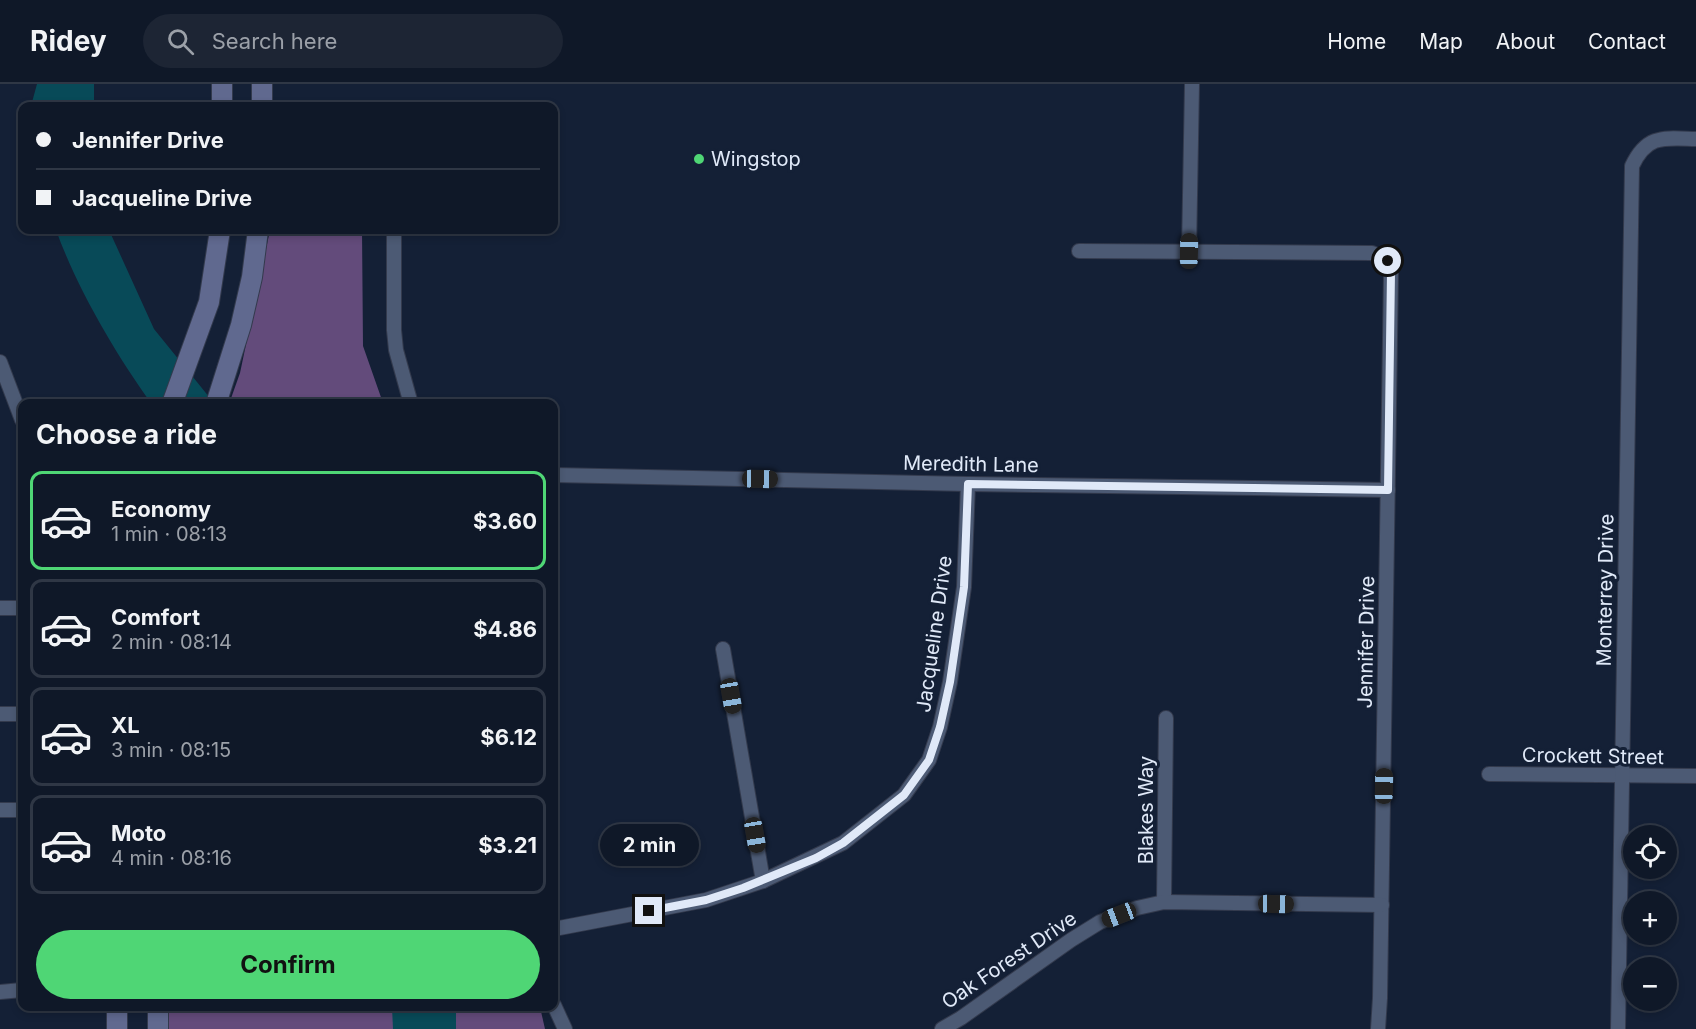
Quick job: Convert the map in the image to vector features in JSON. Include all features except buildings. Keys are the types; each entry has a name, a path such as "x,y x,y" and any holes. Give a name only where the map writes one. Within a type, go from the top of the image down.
{"main road":[{"path":"222,84 222,102"},
{"path":"262,84 262,102"},
{"path":"174,399 209,302 219,234"},
{"path":"218,399 241,325 252,277 257,234"},
{"path":"117,1011 117,1029"},
{"path":"158,1011 158,1029"}],"street":[{"path":"1079,251 1189,251 1192,84"},
{"name":"Monterrey Drive","path":"1618,1029 1632,166 1638,152 1651,141 1669,138 1696,139"},
{"path":"394,234 394,330 396,350 410,399"},
{"name":"Jennifer Drive","path":"1189,251 1372,253 1388,261 1391,272 1382,905 1378,1029"},
{"path":"0,362 7,395 18,413"},
{"name":"Meredith Lane","path":"558,475 1388,490"},
{"name":"Jacqueline Drive","path":"558,928 706,900 763,881 843,843 904,795 929,760 940,727 950,682 964,587 968,484"},
{"path":"0,608 18,608"},
{"path":"723,649 763,881"},
{"path":"0,714 18,714"},
{"name":"Blakes Way","path":"1164,902 1166,718"},
{"name":"Crockett Street","path":"1490,774 1696,776"},
{"path":"0,810 18,810"},
{"name":"Oak Forest Drive","path":"942,1029 1100,922 1137,908 1164,902 1382,905"},
{"path":"0,992 18,990"},
{"path":"557,1011 565,1029"}],"shaded area":[{"path":"269,234 362,234 363,346 382,399 231,399 240,373"},
{"path":"166,1011 541,1011 545,1029 166,1029"}],"water":[{"path":"37,84 94,84 94,102 32,102"},
{"path":"58,234 111,234 154,329 211,399 148,399 98,319"},
{"path":"392,1011 456,1011 456,1029 393,1029"}],"place":[{"name":"Wingstop","path":"699,159"}],"route":[{"path":"649,911 706,900 763,881 816,858 843,843 904,795 929,760 940,727 950,682 964,587 968,484 1388,490 1391,272 1388,261"}]}
